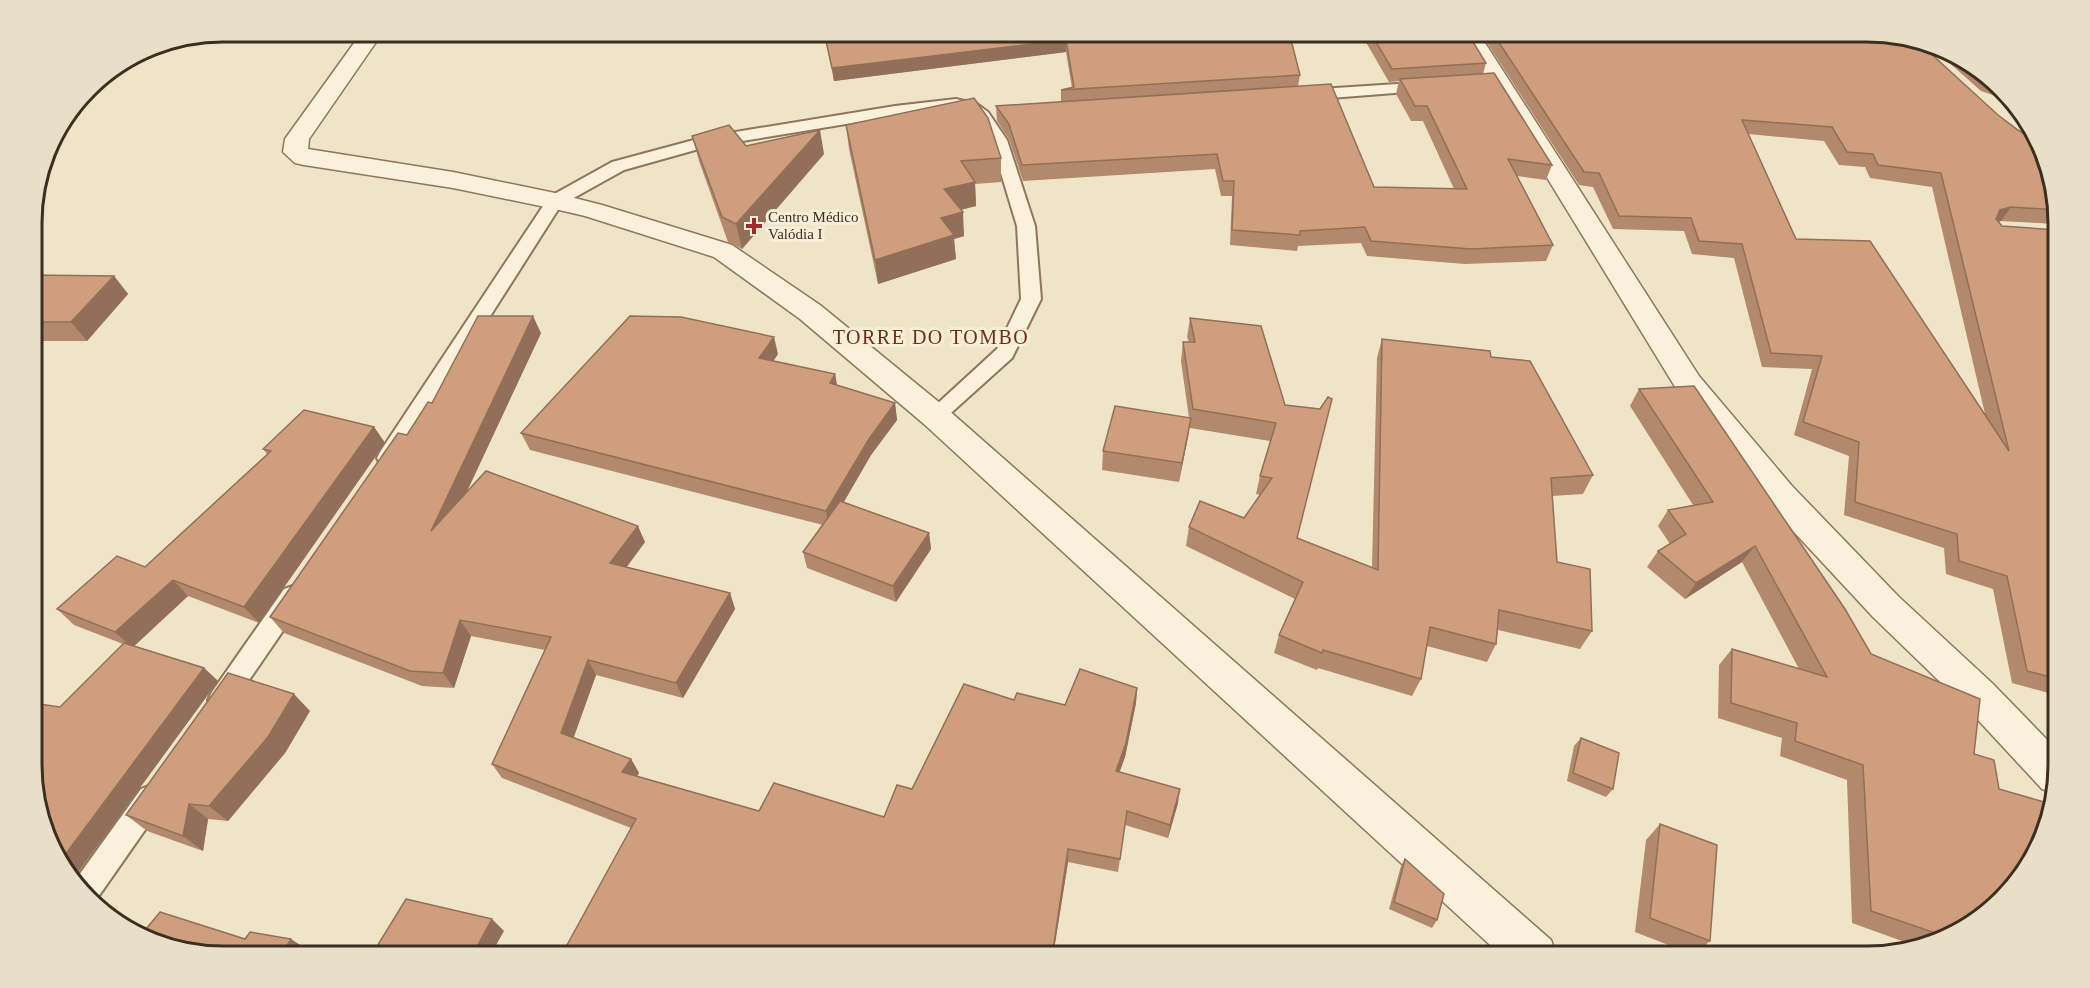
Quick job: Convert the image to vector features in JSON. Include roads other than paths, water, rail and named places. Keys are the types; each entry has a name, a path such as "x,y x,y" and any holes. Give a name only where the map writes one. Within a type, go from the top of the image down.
{"street":[{"path":"365,42 297,139 295,152 304,158 453,180 555,201 593,210 723,251 810,312 934,416 1524,946"},
{"path":"1473,42 1493,83 1688,383 1788,504 1886,607 1979,695 2048,768"}],"lane":[{"path":"1287,96 1440,86"},
{"path":"377,474 417,416 555,201 618,166 705,142 896,111 956,104 971,107 982,115 999,140 1026,226 1031,298 1005,353 934,416"},
{"path":"982,115 1006,113"},
{"path":"207,719 302,583"},
{"path":"89,886 166,777"}],"place":[{"name":"Centro Médico Valódia I","path":"754,226"}],"district":[{"name":"TORRE DO TOMBO","path":"931,337"}]}
